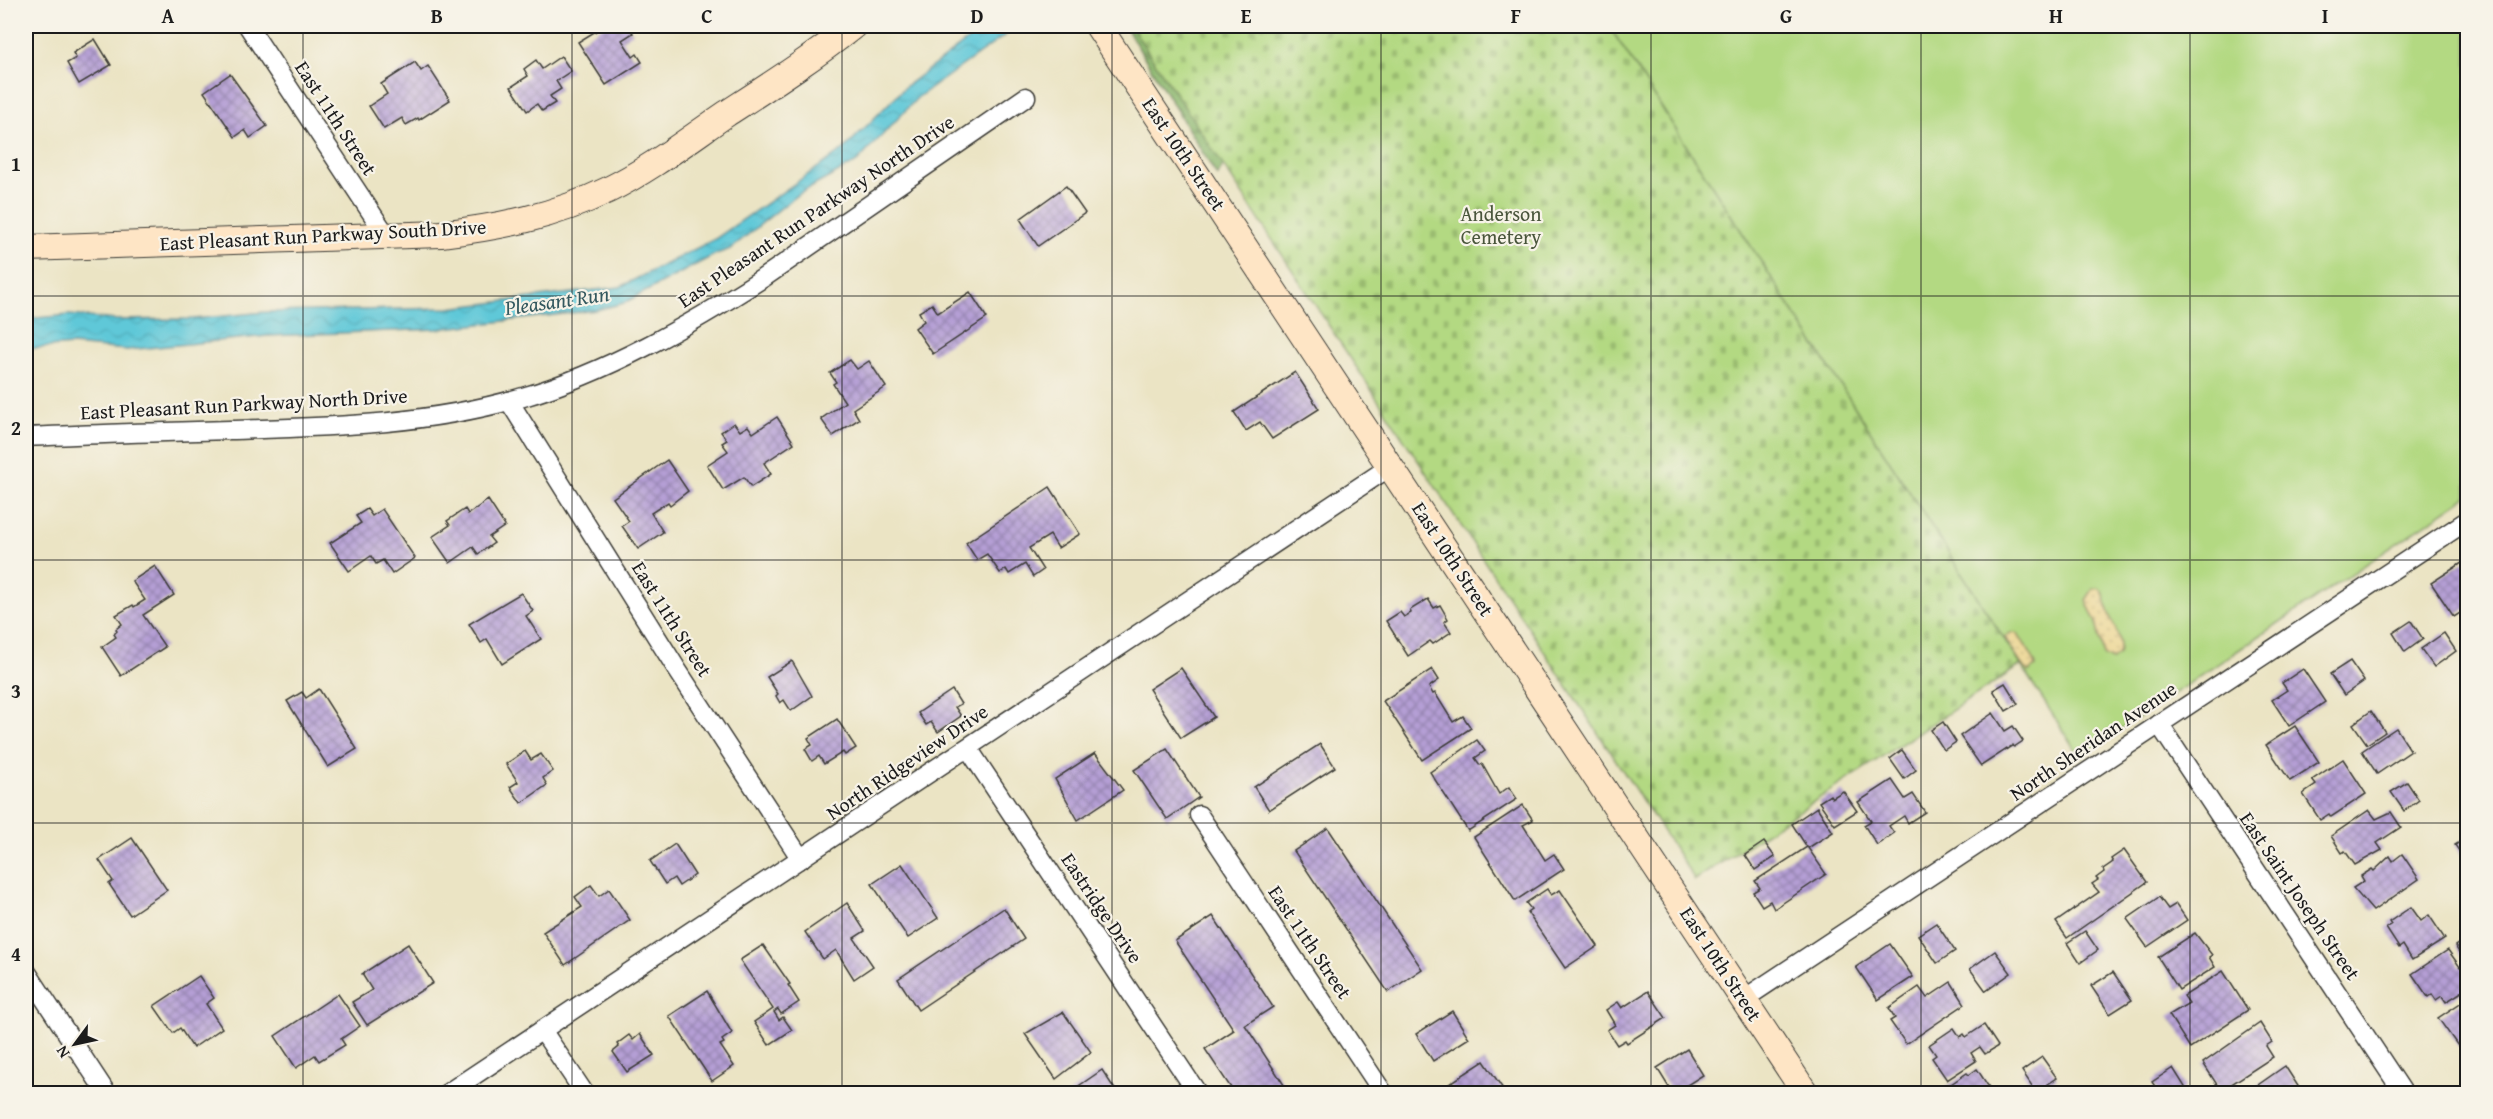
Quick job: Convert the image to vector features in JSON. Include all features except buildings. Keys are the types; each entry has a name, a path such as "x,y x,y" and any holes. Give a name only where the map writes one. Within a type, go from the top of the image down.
{"main road":[{"name":"East Pleasant Run Parkway South Drive","path":"26,248 441,234 497,227 538,217 589,199 637,174 810,59 853,26"},
{"name":"East 10th Street","path":"1099,27 1806,1094"}],"street":[{"name":"East 11th Street","path":"248,26 386,236"},
{"name":"East Pleasant Run Parkway North Drive","path":"26,437 328,427 437,416 508,401 542,391 603,366 708,311 772,271 1026,97"},
{"name":"East 11th Street","path":"508,401 678,671 801,859"},
{"name":"North Ridgeview Drive","path":"446,1094 1391,466"},
{"name":"North Sheridan Avenue","path":"1744,999 2468,520"},
{"name":"East Saint Joseph Street","path":"2159,724 2404,1094"},
{"name":"Eastridge Drive","path":"968,748 1198,1094"},
{"name":"East 11th Street","path":"1199,815 1384,1094"},
{"path":"26,971 107,1094"},
{"path":"542,1030 585,1094"}],"green space":[{"path":"1125,26 1209,26 1230,155 1217,176"},
{"name":"Anderson Cemetery","path":"1131,26 1609,26 2021,665 1695,880"},
{"path":"1609,26 2467,26 2467,496 2080,757"}],"sand":[{"path":"2099,588 2105,596 2120,644 2119,654 2112,660 2104,656 2096,623 2086,600 2093,589"},
{"path":"2016,633 2034,659 2036,667 2029,672 2021,664 2004,637"}],"water":[{"name":"Pleasant Run","path":"987,26 1018,26 917,98 857,162 797,195 730,249 716,254 624,303 596,310 438,329 267,336 127,350 72,345 26,349 26,319 70,315 115,320 193,319 266,312 449,308 620,287 715,239 843,150 906,86"}]}
